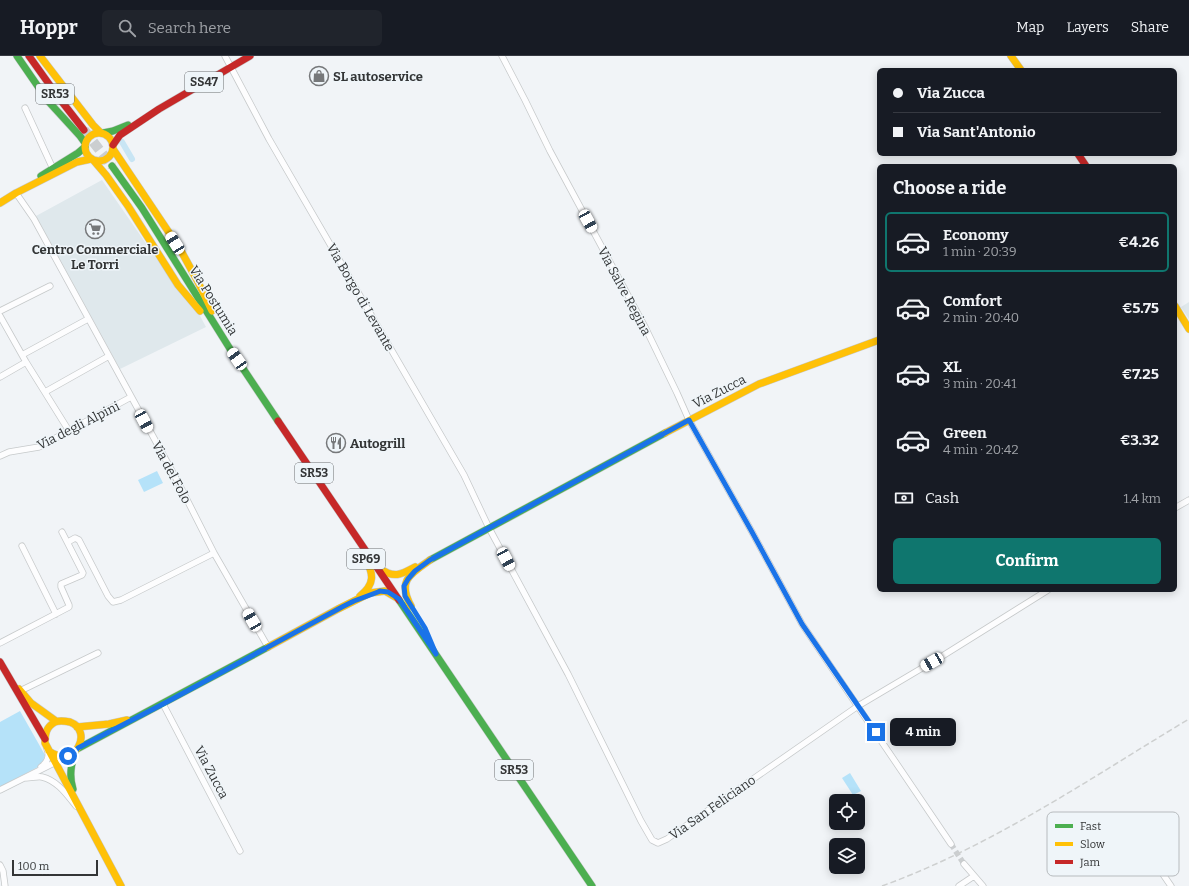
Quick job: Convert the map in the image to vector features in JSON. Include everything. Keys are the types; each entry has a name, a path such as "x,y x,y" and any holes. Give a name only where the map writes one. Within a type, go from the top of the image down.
{"main road":[{"path":"17,56 48,101 80,136 85,145 85,152 109,179 126,203 180,287 232,352"},
{"name":"SR53","path":"29,56 84,130"},
{"path":"40,56 93,125 111,139 113,147 192,269 232,352"},
{"name":"SS47","path":"92,160 98,162 107,159 112,153 113,147 120,135 159,109 250,56"},
{"path":"1011,56 1020,68"},
{"name":"SS47","path":"85,145 89,136 97,133 113,131 159,109"},
{"path":"0,203 54,171 78,153 85,145"},
{"path":"54,171 77,162 92,160"},
{"name":"Via Postumia","path":"112,166 142,208 232,352 342,514"},
{"path":"1177,309 1189,329"},
{"name":"Via Zucca","path":"430,560 689,420 759,384 877,341"},
{"name":"SR53","path":"342,514 592,886"},
{"name":"SP69","path":"342,514 352,538 369,564 372,575 372,582 369,588 354,601"},
{"name":"SP69","path":"375,564 388,574 396,576 430,560"},
{"name":"SP69","path":"430,560 410,575 404,586 404,590 405,596 425,628 436,654"},
{"name":"SP69","path":"68,756 354,601 371,593 380,591 388,592 399,599"},
{"name":"SP69","path":"0,662 45,739 48,749"},
{"name":"SP69","path":"8,678 30,703 56,721 68,721 77,727 110,724 135,719"},
{"path":"45,739 48,728 56,721"},
{"path":"77,727 80,732 81,743 70,767 71,782 82,814"},
{"path":"48,749 58,756 68,756"},
{"path":"48,749 121,886"}],"street":[{"name":"Via Borgo di Levante","path":"225,56 269,139 464,475 489,528"},
{"name":"Via Salve Regina","path":"502,56 553,158 645,327 689,420 802,624 951,844"},
{"path":"25,108 54,171"},
{"name":"Via del Folo","path":"16,193 34,220 178,482 214,553 268,647"},
{"path":"0,311 50,286"},
{"path":"0,316 26,362 69,431"},
{"path":"22,355 88,319"},
{"path":"45,392 109,356"},
{"path":"0,377 26,362"},
{"name":"Via degli Alpini","path":"0,456 9,452 39,447 131,397"},
{"path":"1177,507 1189,500"},
{"name":"Via San Feliciano","path":"489,528 568,674 641,821 652,840 658,843 667,840 858,706 951,651 1045,592"},
{"path":"0,643 69,606 61,584 83,574 62,532"},
{"path":"68,542 75,538 79,540 108,596 113,602 121,600 214,553"},
{"path":"22,546 56,614"},
{"path":"20,691 98,652"},
{"name":"Via Zucca","path":"163,704 240,850"},
{"path":"22,779 47,762 48,749"},
{"path":"0,790 68,756"},
{"path":"22,779 41,777 49,780 61,788 82,814"},
{"path":"964,864 983,886"},
{"path":"0,865 3,871 5,886"},
{"path":"959,886 974,876"},
{"path":"1164,876 1170,886"}],"shaded area":[{"path":"102,180 179,291 199,314 206,327 120,369 36,216"},
{"path":"1189,302 1189,319 1181,307"},
{"path":"157,471 163,483 144,492 138,480"},
{"path":"20,711 45,755 43,761 38,767 0,787 0,722"},
{"path":"850,773 861,791 852,794 842,778"}],"waterway":[{"path":"122,142 132,159"}],"tunnel":[{"path":"84,130 112,166"},
{"path":"951,844 964,864"}],"railway":[{"path":"882,886 923,870 1001,831 1077,788 1189,719"}],"traffic: fast":[{"path":"17,56 48,101 85,143"},
{"path":"103,133 128,125"},
{"path":"41,176 85,147"},
{"path":"112,166 142,208 232,352 278,421"},
{"path":"430,560 665,433"},
{"path":"399,600 592,886"},
{"path":"79,748 268,647"},
{"path":"73,789 71,770 75,752"}],"traffic: slow":[{"path":"40,56 93,125 101,133"},
{"path":"1011,56 1020,68"},
{"path":"99,133 105,134 109,137 112,141 113,147 112,153 109,157 105,160 99,161 93,160 89,157 86,153 85,147 86,141 89,137 93,134 99,133"},
{"path":"113,149 180,249 212,311"},
{"path":"0,203 16,193 77,162 91,159"},
{"path":"94,161 128,206 178,285 200,311"},
{"path":"1177,309 1189,329"},
{"path":"665,433 759,384 877,341"},
{"path":"360,596 365,592 371,583 372,578 365,558"},
{"path":"411,606 405,590 408,579 430,560"},
{"path":"381,569 394,575 406,572 415,567"},
{"path":"268,647 370,593 385,591 397,598"},
{"path":"19,689 31,703 56,721"},
{"path":"77,727 109,724 127,720"},
{"path":"49,751 58,756 67,756 73,753 81,740 77,727 70,722 55,722 47,731 45,743 121,886"}],"traffic: jam":[{"path":"29,56 84,130"},
{"path":"113,145 120,135 159,109 250,56"},
{"path":"1079,156 1085,164"},
{"path":"278,421 399,600"},
{"path":"0,662 45,739"}],"place":[{"name":"SL autoservice","path":"319,76"},
{"name":"Centro Commerciale Le Torri","path":"95,229"},
{"name":"Autogrill","path":"336,443"}],"route":[{"path":"68,756 72,755 78,748 371,593 384,591 399,599 436,654 425,628 405,596 404,586 415,571 430,560 689,420 802,624 876,732"}]}
